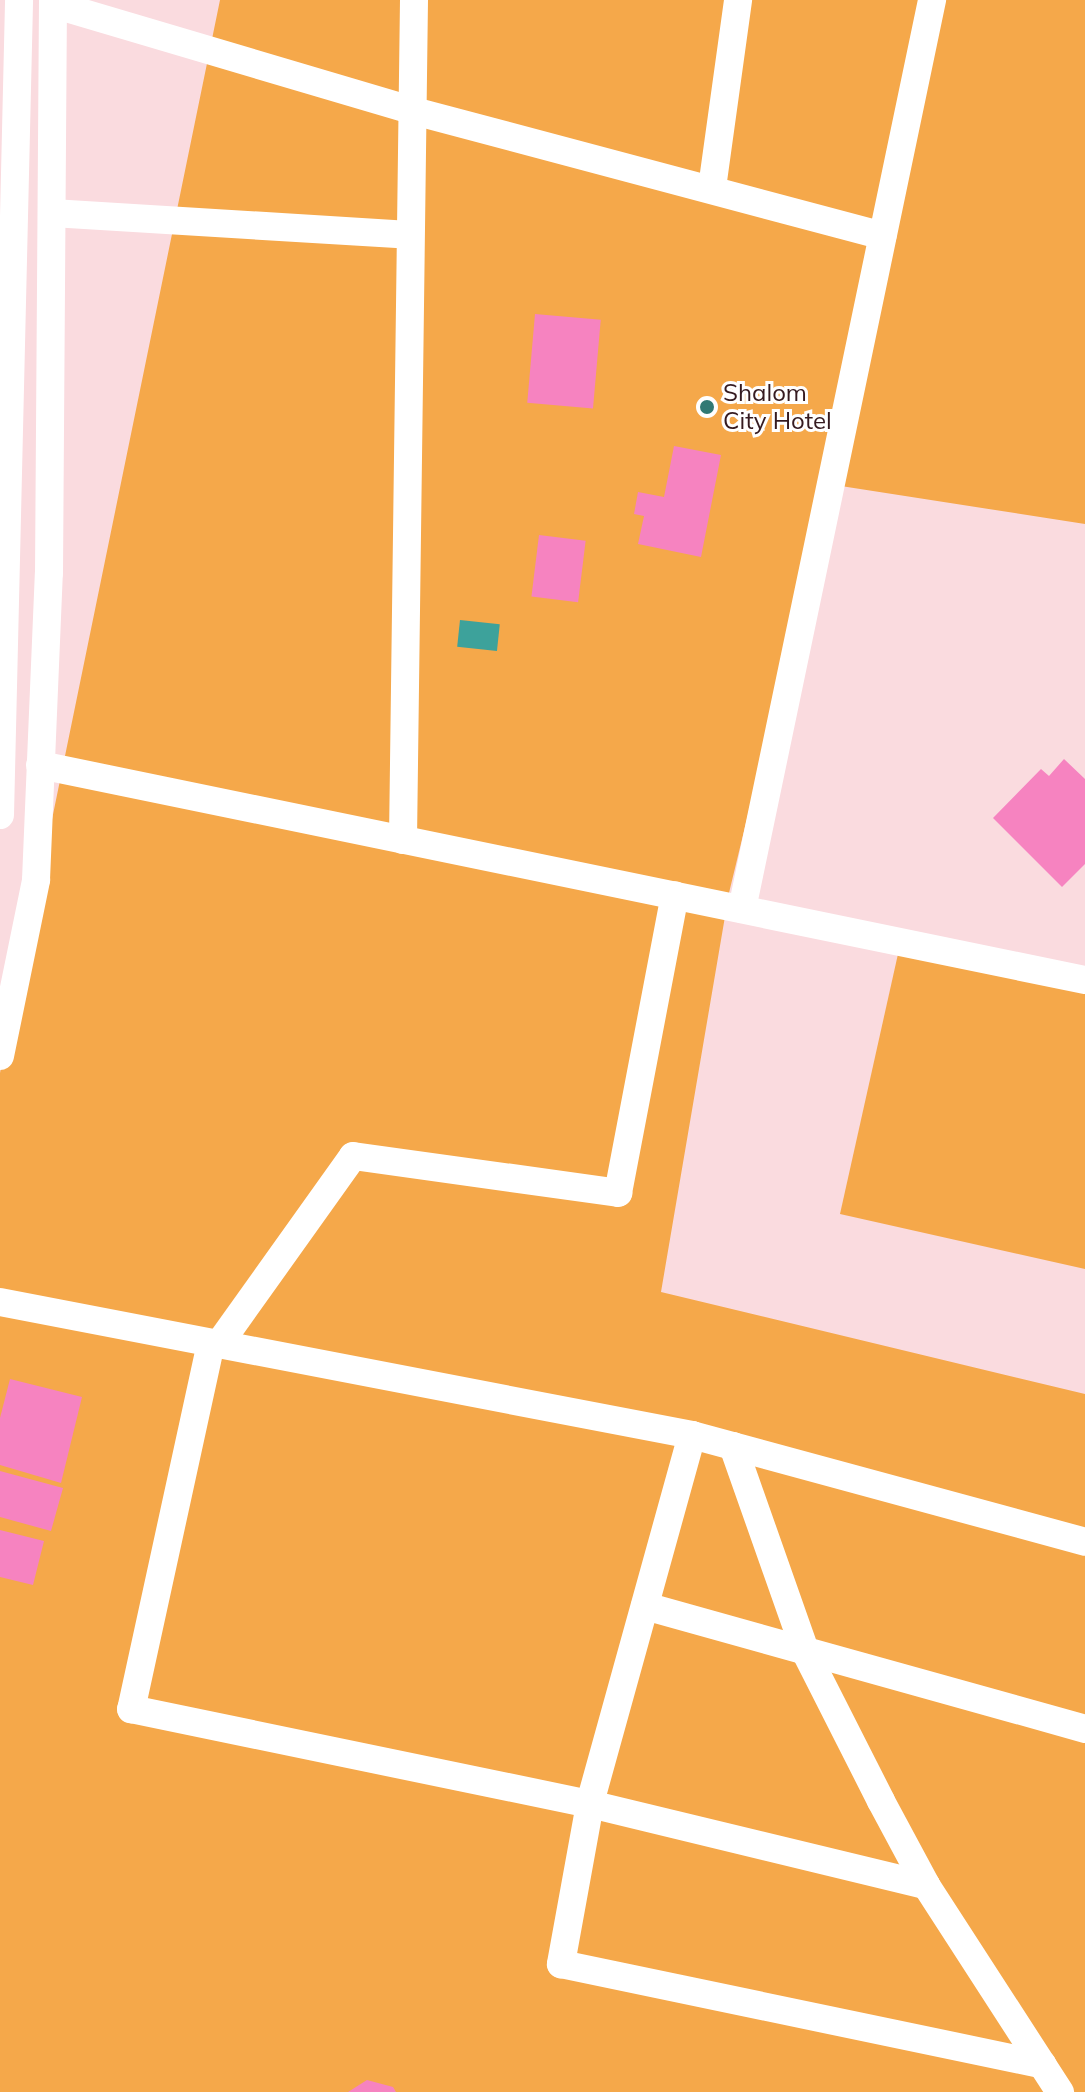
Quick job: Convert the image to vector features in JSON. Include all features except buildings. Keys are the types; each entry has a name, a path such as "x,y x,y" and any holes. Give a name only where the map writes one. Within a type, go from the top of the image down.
{"street":[{"path":"0,815 10,28 19,0"},
{"path":"403,840 410,110 414,0"},
{"path":"712,188 738,0"},
{"path":"742,909 932,0"},
{"path":"0,1056 36,880 49,573 53,2 410,110 883,236"},
{"path":"52,213 409,235"},
{"path":"40,765 1085,980"},
{"path":"675,895 618,1193 353,1156 215,1343 131,1709 590,1804 926,1885"},
{"path":"0,1302 692,1435 1085,1542"},
{"path":"692,1435 590,1804 561,1964 1043,2065"},
{"path":"733,1446 805,1651 926,1885 1060,2092"},
{"path":"645,1606 1085,1729"}],"shaded area":[{"path":"220,0 1085,0 1085,524 828,484 729,893 661,1292 1085,1394 1085,2092 0,2092 0,1073"},
{"path":"900,945 1085,987 1085,1269 840,1214"}],"water":[{"path":"460,620 500,624 497,651 457,647"}],"place":[{"name":"Shalom City Hotel","path":"707,407"}]}
